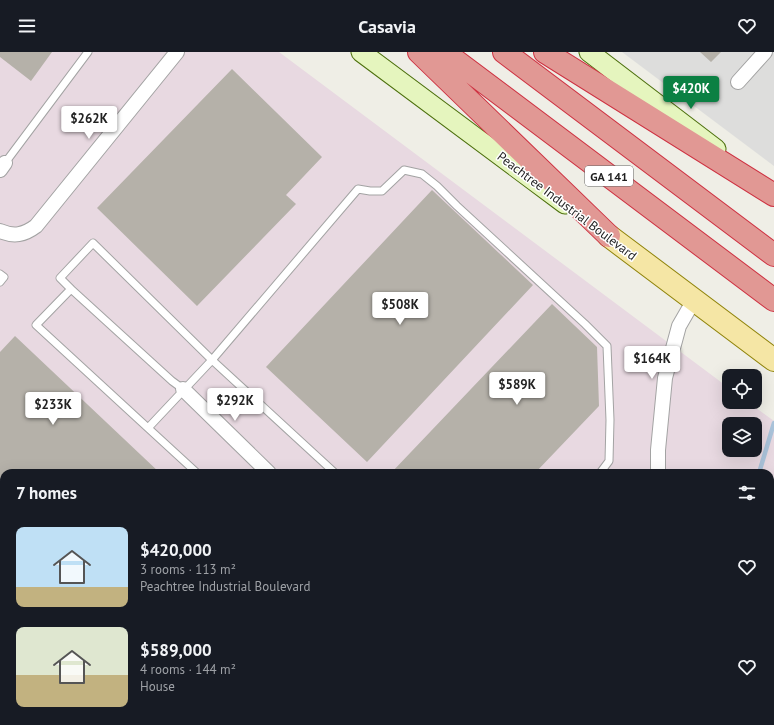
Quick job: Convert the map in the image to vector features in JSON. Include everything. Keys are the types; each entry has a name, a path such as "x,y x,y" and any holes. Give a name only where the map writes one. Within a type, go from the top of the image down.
{"highway":[{"path":"419,52 609,236"},
{"name":"GA 141","path":"444,52 774,300"},
{"name":"GA 141","path":"504,52 774,255"},
{"path":"545,52 774,194"}],"main road":[{"name":"Peachtree Industrial Boulevard","path":"361,52 774,360"},
{"path":"589,52 774,194"}],"street":[{"path":"0,232 17,235 27,232 36,226 177,52"},
{"path":"738,82 765,52"},
{"path":"658,469 658,450 666,378 679,326 694,300"},
{"path":"183,389 265,469"}],"lane":[{"path":"3,166 88,52"},
{"path":"148,428 183,389 212,360 358,190 382,191 404,170 422,174 437,186 607,346 610,420 609,461 603,469"},
{"path":"183,389 172,381 71,290 60,278 94,244 212,360 331,469"},
{"path":"0,274 4,277 0,282"},
{"path":"71,290 36,325 193,469"}],"shaded area":[{"path":"0,52 279,52 722,383 722,409 758,409 774,421 774,469 0,469"},
{"path":"622,52 774,52 774,166"}],"building":[{"path":"0,52 52,52 31,81 0,57"},
{"path":"700,52 721,52 711,62"},
{"path":"232,69 322,157 286,195 296,204 197,306 97,208"},
{"path":"432,190 533,285 367,462 266,367"},
{"path":"552,304 597,347 599,406 539,469 395,469"},
{"path":"15,336 156,469 0,469 0,352"}],"waterway":[{"path":"760,469 774,423"}]}
